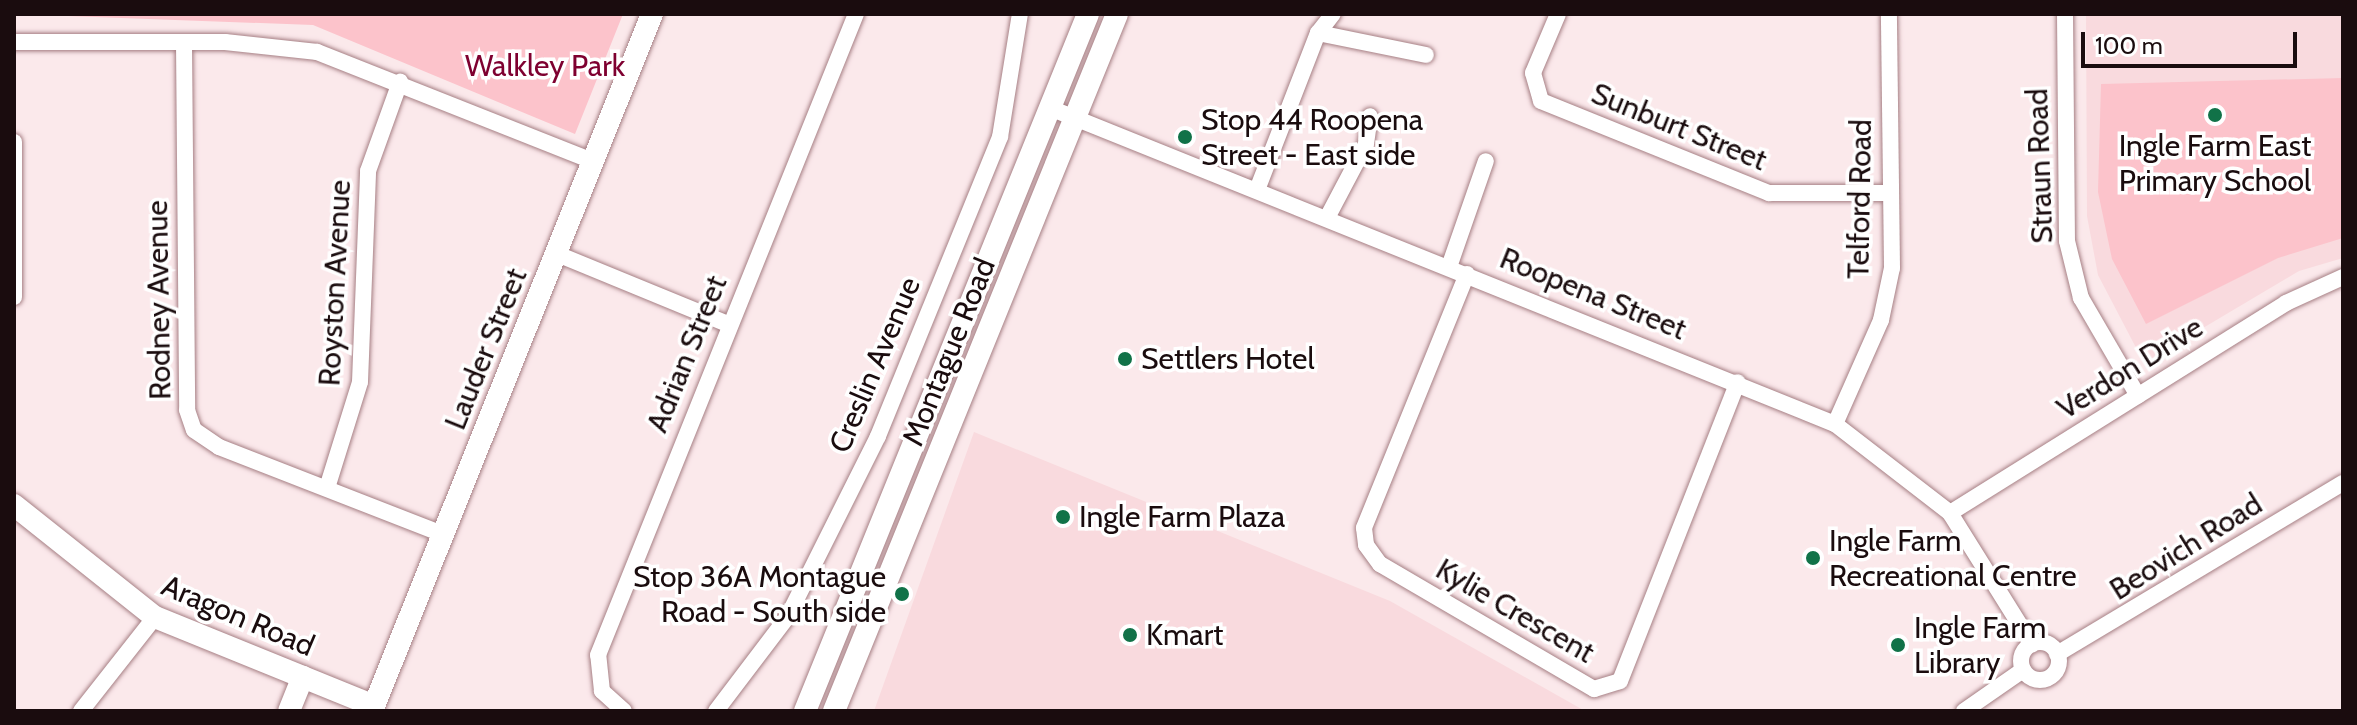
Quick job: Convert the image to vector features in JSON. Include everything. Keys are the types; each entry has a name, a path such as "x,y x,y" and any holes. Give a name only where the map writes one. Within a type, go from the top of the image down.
{"main road":[{"name":"Lauder Street","path":"373,708 652,14"},
{"name":"Montague Road","path":"805,711 1088,14"},
{"name":"Montague Road","path":"834,711 1117,14"},
{"name":"Aragon Road","path":"14,505 155,617 373,708"},
{"path":"289,711 303,677"}],"street":[{"name":"Adrian Street","path":"624,711 602,691 598,655 728,324 856,14"},
{"name":"Creslin Avenue","path":"716,711 788,616 878,436 1000,137 1020,14"},
{"path":"1257,190 1318,33 1333,14"},
{"name":"Sunburt Street","path":"1558,14 1533,73 1541,101 1755,189 1891,193"},
{"name":"Telford Road","path":"1835,424 1881,320 1892,268 1889,14"},
{"name":"Straun Road","path":"2065,14 2067,241 2081,298 2138,396"},
{"path":"1318,33 1426,55"},
{"path":"14,42 184,43 295,48 400,82 593,161"},
{"name":"Rodney Avenue","path":"184,43 190,421 209,443 442,534"},
{"name":"Royston Avenue","path":"327,488 360,382 366,181 400,82"},
{"name":"Roopena Street","path":"1050,108 1738,382 1835,424 1950,513 2032,644"},
{"path":"1327,218 1366,144 1370,116"},
{"path":"14,142 14,297"},
{"path":"1449,267 1486,161"},
{"path":"557,254 728,324"},
{"name":"Kylie Crescent","path":"1467,274 1364,528 1366,545 1380,564 1594,689 1620,681 1738,382"},
{"name":"Verdon Drive","path":"1950,513 2286,303 2343,277"},
{"name":"Beovich Road","path":"2057,654 2343,483"},
{"path":"81,711 155,617"},
{"path":"2032,644 2057,654 2056,670 2045,679 2023,670 2022,654 2032,644"},
{"path":"1964,711 2023,670"}],"shaded area":[{"name":"Ingle Farm East Primary School","path":"2086,14 2343,14 2343,258 2299,271 2144,363 2098,275 2087,216"},
{"name":"Ingle Farm Plaza","path":"974,432 1390,601 1585,711 874,711"}],"green space":[{"name":"Walkley Park","path":"14,14 623,14 575,134 313,25"},
{"name":"Ingle Farm East Primary School","path":"2343,78 2343,238 2278,258 2146,324 2112,259 2098,192 2101,84"}],"place":[{"name":"Ingle Farm East Primary School","path":"2215,115"},
{"name":"Stop 44 Roopena Street - East side","path":"1185,137"},
{"name":"Settlers Hotel","path":"1125,359"},
{"name":"Ingle Farm Plaza","path":"1063,517"},
{"name":"Ingle Farm Recreational Centre","path":"1813,558"},
{"name":"Stop 36A Montague Road - South side","path":"902,594"},
{"name":"Kmart","path":"1130,635"},
{"name":"Ingle Farm Library","path":"1898,645"}]}
